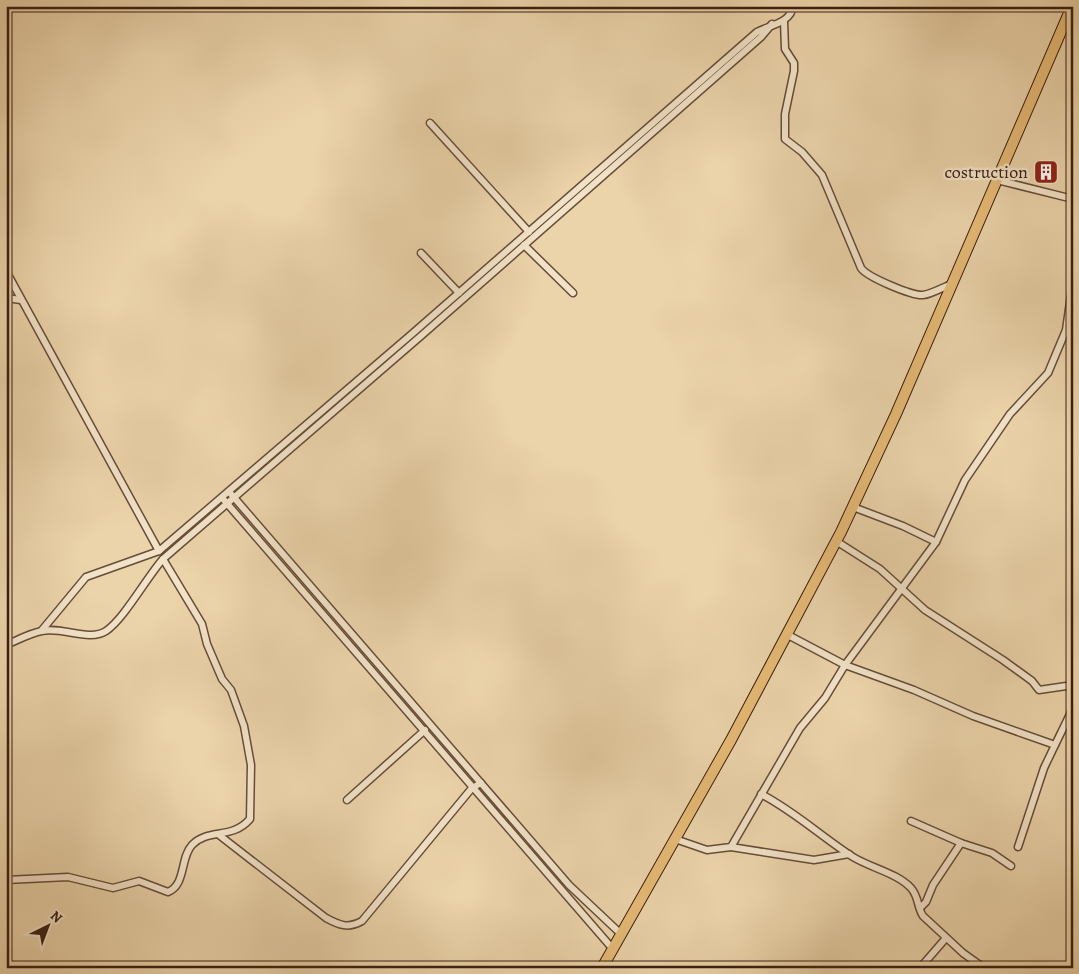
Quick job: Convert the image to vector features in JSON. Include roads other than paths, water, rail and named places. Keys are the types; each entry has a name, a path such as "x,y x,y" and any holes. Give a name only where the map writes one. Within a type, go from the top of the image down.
{"main road":[{"path":"602,968 788,636 836,542 952,284 1072,6"}],"street":[{"path":"42,630 86,578 159,551 459,293 757,32 772,24 784,21 792,13 793,6"},
{"path":"784,21 785,49 794,63 785,114 785,139 802,152 822,175 861,268 870,276 916,295 925,295 952,284"},
{"path":"8,643 42,630 99,634 105,631 122,614 147,577 163,559 761,37 772,24"},
{"path":"430,123 529,232"},
{"path":"997,180 1073,199"},
{"path":"524,245 573,293"},
{"path":"422,253 459,293"},
{"path":"6,271 159,551"},
{"path":"731,847 800,728 825,698 845,665 936,542 965,480 1010,414 1048,374 1066,330 1073,281"},
{"path":"6,298 21,300"},
{"path":"228,491 569,885 621,934"},
{"path":"221,497 425,730 472,788 612,948"},
{"path":"853,507 903,526 936,542"},
{"path":"836,542 880,569 925,610 1030,679 1039,690 1073,685"},
{"path":"6,880 68,877 113,888 139,882 168,892 175,887 179,880 187,852 192,844 205,836 219,835 237,829 249,821 251,816 250,748 231,690 220,676 217,664 207,644 202,624 163,559"},
{"path":"788,636 845,665 914,690 972,716 1055,745"},
{"path":"1018,848 1044,768 1073,708"},
{"path":"347,800 425,730"},
{"path":"219,835 326,918 340,926 353,927 362,921 472,788 481,783"},
{"path":"761,794 783,806 849,854 904,883 917,896 923,916 946,938 984,968"},
{"path":"911,821 961,843 992,853 1011,866"},
{"path":"675,839 707,850 731,847 814,860 849,854"},
{"path":"920,908 926,902 933,885 961,843"},
{"path":"920,968 946,938"}],"place":[{"name":"costruction","path":"1046,172"}]}
